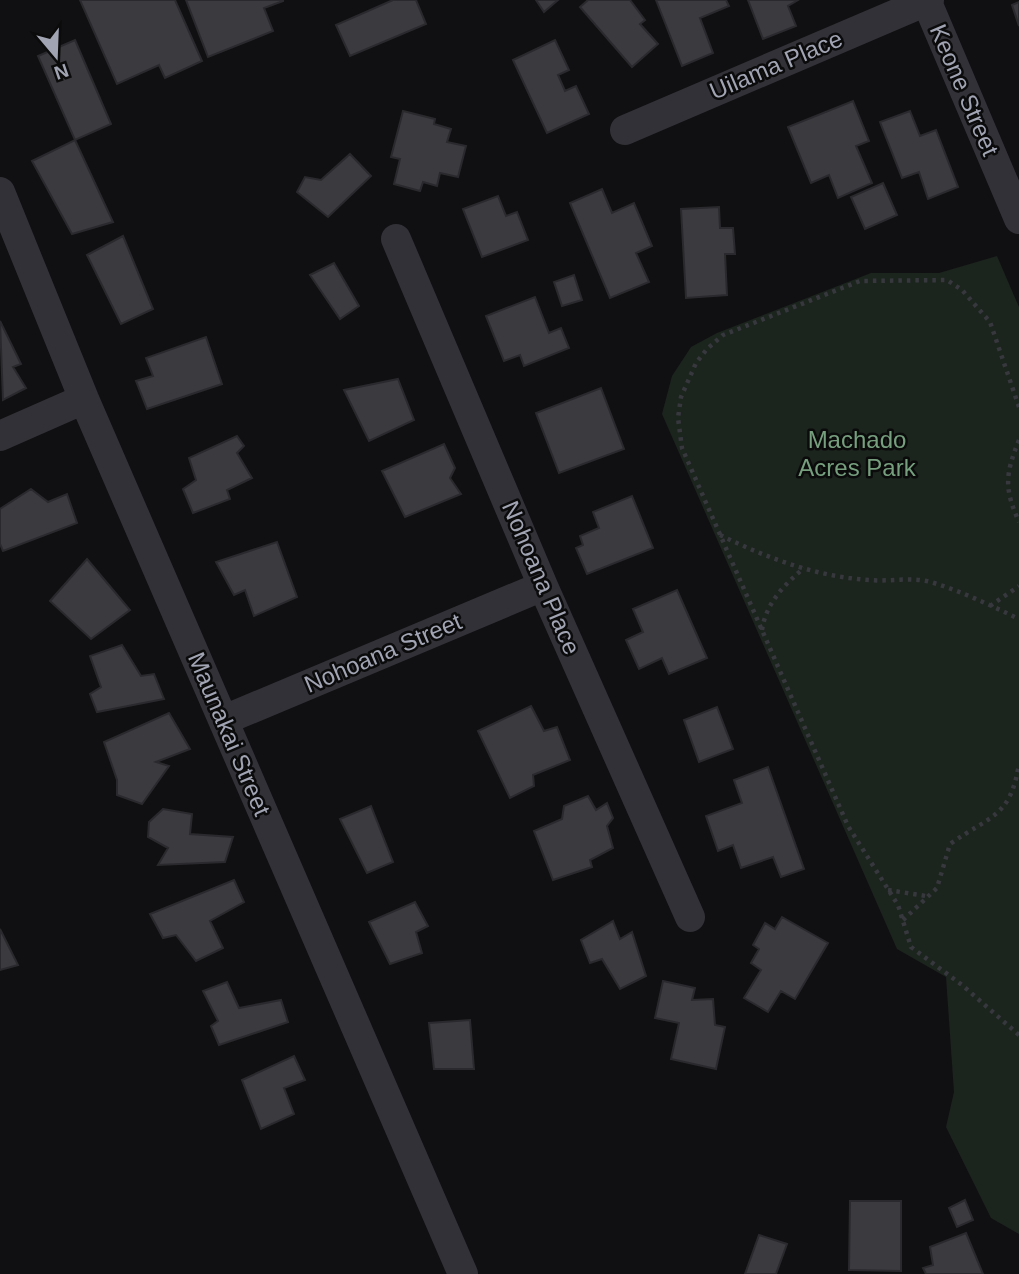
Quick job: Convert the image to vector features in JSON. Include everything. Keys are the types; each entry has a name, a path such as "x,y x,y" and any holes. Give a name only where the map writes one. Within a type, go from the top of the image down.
{"street":[{"name":"Uilama Place","path":"625,130 927,0"},
{"name":"Keone Street","path":"927,0 1019,219"},
{"name":"Maunakai Street","path":"0,192 84,399 463,1274"},
{"name":"Nohoana Place","path":"396,239 543,586 690,917"},
{"path":"0,436 84,399"},
{"name":"Nohoana Street","path":"223,720 543,586"}],"path":[{"path":"1019,407 990,322 962,290 947,281 860,281 723,335 695,363 681,397 678,418 682,448 762,631 848,825 888,890 911,947 1019,1035"},
{"path":"1019,440 1008,468 1008,495 1019,522"},
{"path":"720,535 765,557 804,568 871,580 932,582 1019,619"},
{"path":"762,631 765,610 787,582 804,568"},
{"path":"989,606 1019,586"},
{"path":"902,920 937,888 950,844 1005,809 1015,788 1019,764"},
{"path":"888,890 927,896"}],"green space":[{"name":"Machado Acres Park","path":"997,256 1019,307 1019,1234 991,1218 946,1127 954,1092 946,977 897,949 662,414 672,376 691,347 717,333 871,273 939,273"}],"building":[{"path":"80,0 175,0 202,61 165,78 159,65 117,84"},
{"path":"186,0 283,1 264,8 273,31 208,57"},
{"path":"393,0 416,0 426,24 350,56 336,25"},
{"path":"536,0 558,0 544,12"},
{"path":"588,0 630,0 645,20 640,24 658,44 632,67 580,7"},
{"path":"656,0 726,0 729,6 700,18 713,53 682,66"},
{"path":"748,0 798,0 788,6 796,26 763,39"},
{"path":"1019,2 1019,26 1012,5"},
{"path":"75,40 111,124 75,140 38,56"},
{"path":"555,40 569,70 558,75 565,91 576,86 589,114 547,133 513,60"},
{"path":"853,101 869,141 856,146 872,183 838,198 829,175 811,183 788,127"},
{"path":"403,111 435,119 434,124 451,129 447,142 466,146 458,177 440,173 437,186 423,182 420,191 394,184 400,159 391,157"},
{"path":"910,111 920,136 936,130 958,187 928,199 919,172 902,178 880,122"},
{"path":"75,140 113,222 72,234 32,161"},
{"path":"350,154 371,176 328,217 297,192 305,177 321,180"},
{"path":"883,183 897,215 865,229 851,197"},
{"path":"602,189 612,213 634,203 652,246 636,253 649,282 610,298 570,203"},
{"path":"498,196 506,216 517,212 528,240 482,257 463,209"},
{"path":"719,207 720,228 733,228 735,254 725,254 727,295 686,298 681,209"},
{"path":"123,236 153,309 121,324 87,255"},
{"path":"334,263 359,306 340,319 310,275"},
{"path":"574,275 582,300 562,306 554,282"},
{"path":"535,297 549,333 561,328 569,348 524,366 520,355 504,361 486,316"},
{"path":"0,321 21,364 13,367 26,388 3,400"},
{"path":"206,337 222,384 147,409 136,381 153,376 146,358"},
{"path":"398,379 414,420 369,441 344,390"},
{"path":"601,388 624,449 559,473 536,413"},
{"path":"237,436 244,446 237,453 252,478 227,490 230,499 193,513 183,489 196,480 189,458"},
{"path":"444,444 455,468 450,478 461,494 405,517 382,471"},
{"path":"31,489 48,502 67,494 77,523 3,551 0,544 0,509"},
{"path":"632,496 653,548 587,574 576,548 583,545 580,536 599,528 593,512"},
{"path":"277,542 297,597 254,616 245,590 234,595 216,562"},
{"path":"87,559 130,610 91,639 50,601"},
{"path":"677,590 707,658 669,674 662,658 639,669 626,640 643,632 633,609"},
{"path":"122,645 141,676 154,674 164,699 97,712 90,694 101,687 90,656"},
{"path":"531,706 544,731 557,727 570,760 533,775 534,786 510,798 478,731"},
{"path":"717,707 733,749 699,762 684,720"},
{"path":"169,713 190,749 156,762 169,766 142,804 117,795 117,780 104,742"},
{"path":"768,767 804,869 781,877 773,857 741,868 733,845 718,851 706,816 742,803 734,780"},
{"path":"588,796 596,810 607,803 613,818 607,826 613,848 590,860 592,867 553,880 534,831 562,819 564,806"},
{"path":"371,806 393,862 367,873 340,819"},
{"path":"163,809 192,814 190,834 233,837 225,862 158,865 168,848 148,837 149,822"},
{"path":"234,880 244,902 210,921 223,948 196,961 176,935 163,938 150,914"},
{"path":"415,902 428,926 416,932 422,953 390,964 369,922"},
{"path":"782,917 828,943 795,999 781,991 768,1012 744,998 761,970 751,963 759,949 753,945 765,923 775,929"},
{"path":"613,921 620,939 632,932 646,976 620,989 602,959 590,963 581,940"},
{"path":"0,929 18,965 0,970"},
{"path":"663,981 695,988 692,1000 713,999 715,1025 725,1027 716,1069 671,1059 679,1023 655,1018"},
{"path":"227,982 239,1008 281,1000 288,1022 219,1045 211,1026 218,1021 203,991"},
{"path":"470,1020 474,1069 434,1069 429,1023"},
{"path":"294,1056 305,1080 284,1088 294,1114 261,1129 242,1080"},
{"path":"965,1200 973,1220 957,1227 949,1208"},
{"path":"850,1201 901,1201 901,1271 849,1270"},
{"path":"966,1233 983,1274 926,1274 923,1268 933,1265 930,1247"},
{"path":"759,1235 787,1244 776,1274 745,1274"}]}
